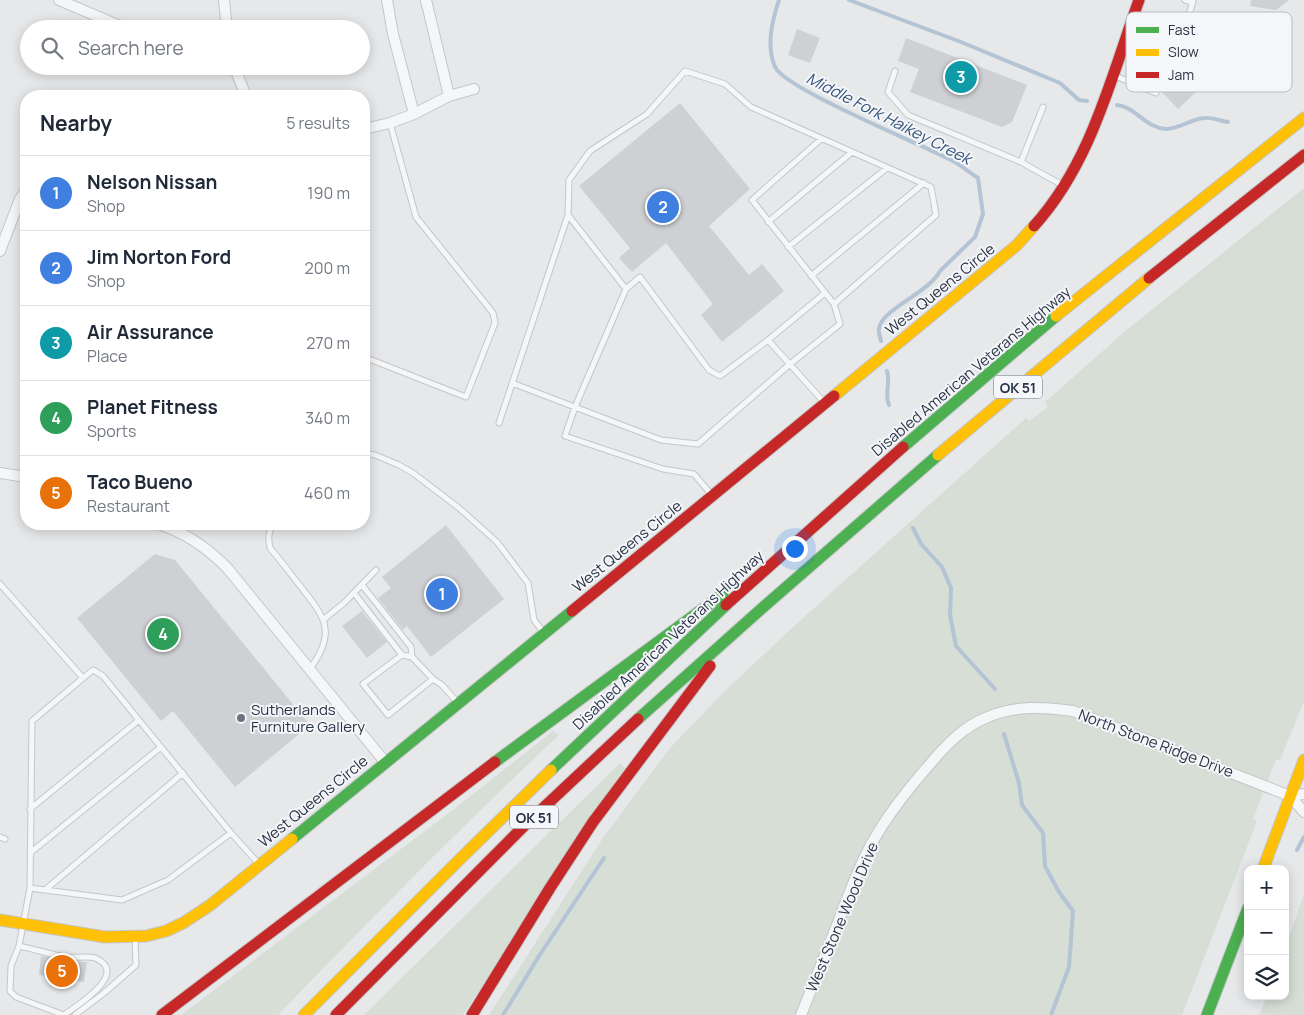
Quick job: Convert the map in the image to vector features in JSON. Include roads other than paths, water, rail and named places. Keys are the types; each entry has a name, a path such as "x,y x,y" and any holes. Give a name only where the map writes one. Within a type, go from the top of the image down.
{"main road":[{"name":"West Queens Circle","path":"1135,12 1139,0"},
{"name":"West Queens Circle","path":"0,920 110,938 135,938 166,931 189,920 209,906 384,762 459,704 1017,245 1043,216 1065,186 1079,160 1093,130 1126,36"},
{"name":"Disabled American Veterans Highway","path":"304,1015 406,911 576,746 804,534 1012,354 1187,210 1304,118"},
{"name":"OK 51","path":"336,1015 430,919 590,763 739,627 1031,376 1145,281 1304,155"},
{"path":"162,1015 551,720 804,534"},
{"path":"472,1015 593,822 739,627"},
{"path":"1264,865 1304,760"},
{"path":"1207,1015 1247,910"}],"street":[{"path":"59,0 106,20"},
{"path":"224,0 226,20"},
{"path":"386,0 414,114"},
{"path":"426,0 449,96"},
{"path":"238,75 244,90"},
{"path":"370,128 390,123 414,114 449,96 474,89"},
{"path":"0,251 20,199"},
{"path":"0,473 20,476"},
{"path":"173,530 193,539 228,569 384,762"},
{"name":"North Stone Ridge Drive","path":"990,716 1032,707 1073,711 1290,796 1304,812"},
{"name":"West Stone Wood Drive","path":"801,1015 856,874 888,816 908,789 957,736 975,722 990,716"},
{"name":"North Stone Ridge Drive","path":"1290,796 1304,794"}],"lane":[{"path":"1185,0 1193,2 1190,12"},
{"path":"500,423 568,215 569,180 590,151 647,114 685,71 725,84 751,107 931,187 936,215 834,304"},
{"path":"895,71 888,92 908,115 1022,162 1065,186"},
{"path":"1112,75 1126,81"},
{"path":"1022,162 1044,107"},
{"path":"370,359 466,397 495,323 493,313 416,217 390,123"},
{"path":"512,383 661,440 698,444 790,364 840,324 834,304 752,200 822,139"},
{"path":"768,222 852,152"},
{"path":"788,247 887,168"},
{"path":"811,276 924,183"},
{"path":"568,215 626,289"},
{"path":"712,495 694,474 663,469 566,436 575,407 626,289 640,278 709,370 720,376 768,340 825,293"},
{"path":"768,340 824,403"},
{"path":"370,454 399,465 413,473 459,508 498,542 528,583 534,620 545,633"},
{"path":"270,530 268,539 270,548 316,607 323,620 324,633 321,651 318,659 309,670"},
{"path":"323,620 354,593 376,570"},
{"path":"0,584 83,678"},
{"path":"362,585 411,647 412,657"},
{"path":"354,593 402,655 412,657 459,704"},
{"path":"402,655 363,684 388,715 433,679"},
{"path":"19,946 57,956 77,959 89,957 95,959 106,968 102,986 64,1015 16,998 10,991 11,966 19,946 30,888 32,721 93,670 103,676 231,833 260,864"},
{"path":"30,809 139,720"},
{"path":"30,853 161,747"},
{"path":"44,890 183,774"},
{"path":"30,888 122,900 168,880 231,833"},
{"path":"75,1015 104,994 136,965 135,938"}],"waterway":[{"name":"Middle Fork Haikey Creek","path":"779,0 772,25 770,42 775,67 784,77 803,89 856,116 953,161 978,178 983,214 975,237 926,287 888,315 879,329 881,341"},
{"path":"849,0 961,42 1060,83 1079,100 1087,101"},
{"path":"1117,105 1130,109 1152,125 1166,129 1204,118 1228,122"},
{"name":"Middle Fork Haikey Creek","path":"887,371 887,397 889,405"},
{"name":"Middle Fork Haikey Creek","path":"913,528 921,544 942,567 951,588 950,615 956,646 995,689"},
{"name":"Middle Fork Haikey Creek","path":"1004,734 1019,783 1022,805 1043,833 1045,866 1059,892 1073,911 1069,967 1051,1015"},
{"path":"1297,850 1304,837"},
{"path":"503,1015 539,956 604,858"}],"place":[{"name":"Air Assurance","path":"961,77"},
{"name":"Jim Norton Ford","path":"663,207"},
{"name":"Nelson Nissan","path":"442,594"},
{"name":"Planet Fitness","path":"163,634"},
{"name":"Sutherlands Furniture Gallery","path":"241,718"},
{"name":"Taco Bueno","path":"62,971"}]}
